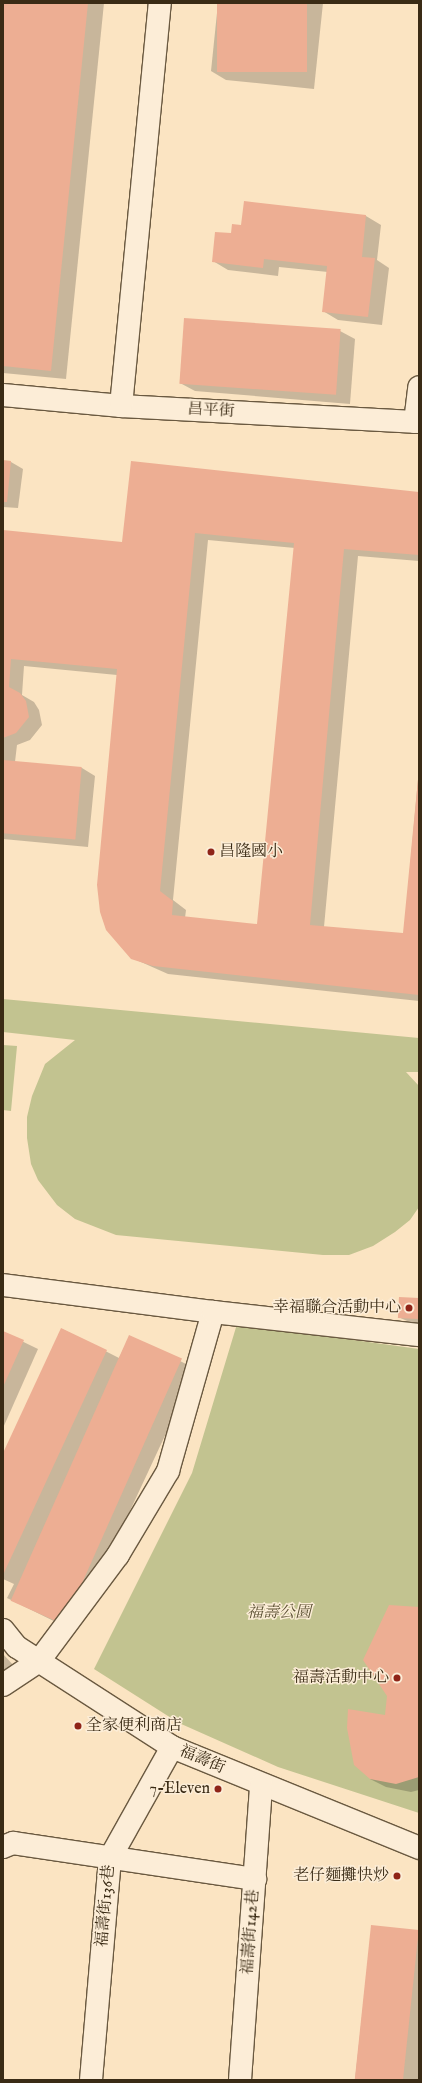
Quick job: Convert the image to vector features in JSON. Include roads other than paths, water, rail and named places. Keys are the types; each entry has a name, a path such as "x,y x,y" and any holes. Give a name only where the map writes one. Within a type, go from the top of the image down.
{"street":[{"path":"121,406 160,3"},
{"path":"417,422 419,387"},
{"name":"昌平街","path":"3,395 121,406 417,422"},
{"path":"3,1285 213,1312 419,1335"},
{"path":"3,1685 39,1661 118,1555 168,1471 213,1312"},
{"name":"福壽街","path":"3,1630 17,1647 172,1747 261,1785 419,1848"},
{"name":"福壽街136巷","path":"91,2080 110,1858 172,1747"},
{"name":"福壽街142巷","path":"240,2080 261,1785"},
{"path":"3,1847 13,1843 255,1880"}],"place":[{"name":"昌隆國小","path":"211,852"},
{"name":"幸福聯合活動中心","path":"409,1308"},
{"name":"福壽活動中心","path":"397,1678"},
{"name":"全家便利商店","path":"78,1726"},
{"name":"7-Eleven","path":"218,1789"},
{"name":"老仔麵攤快炒","path":"397,1876"}],"park label":[{"name":"福壽公園","path":"279,1613"}]}
